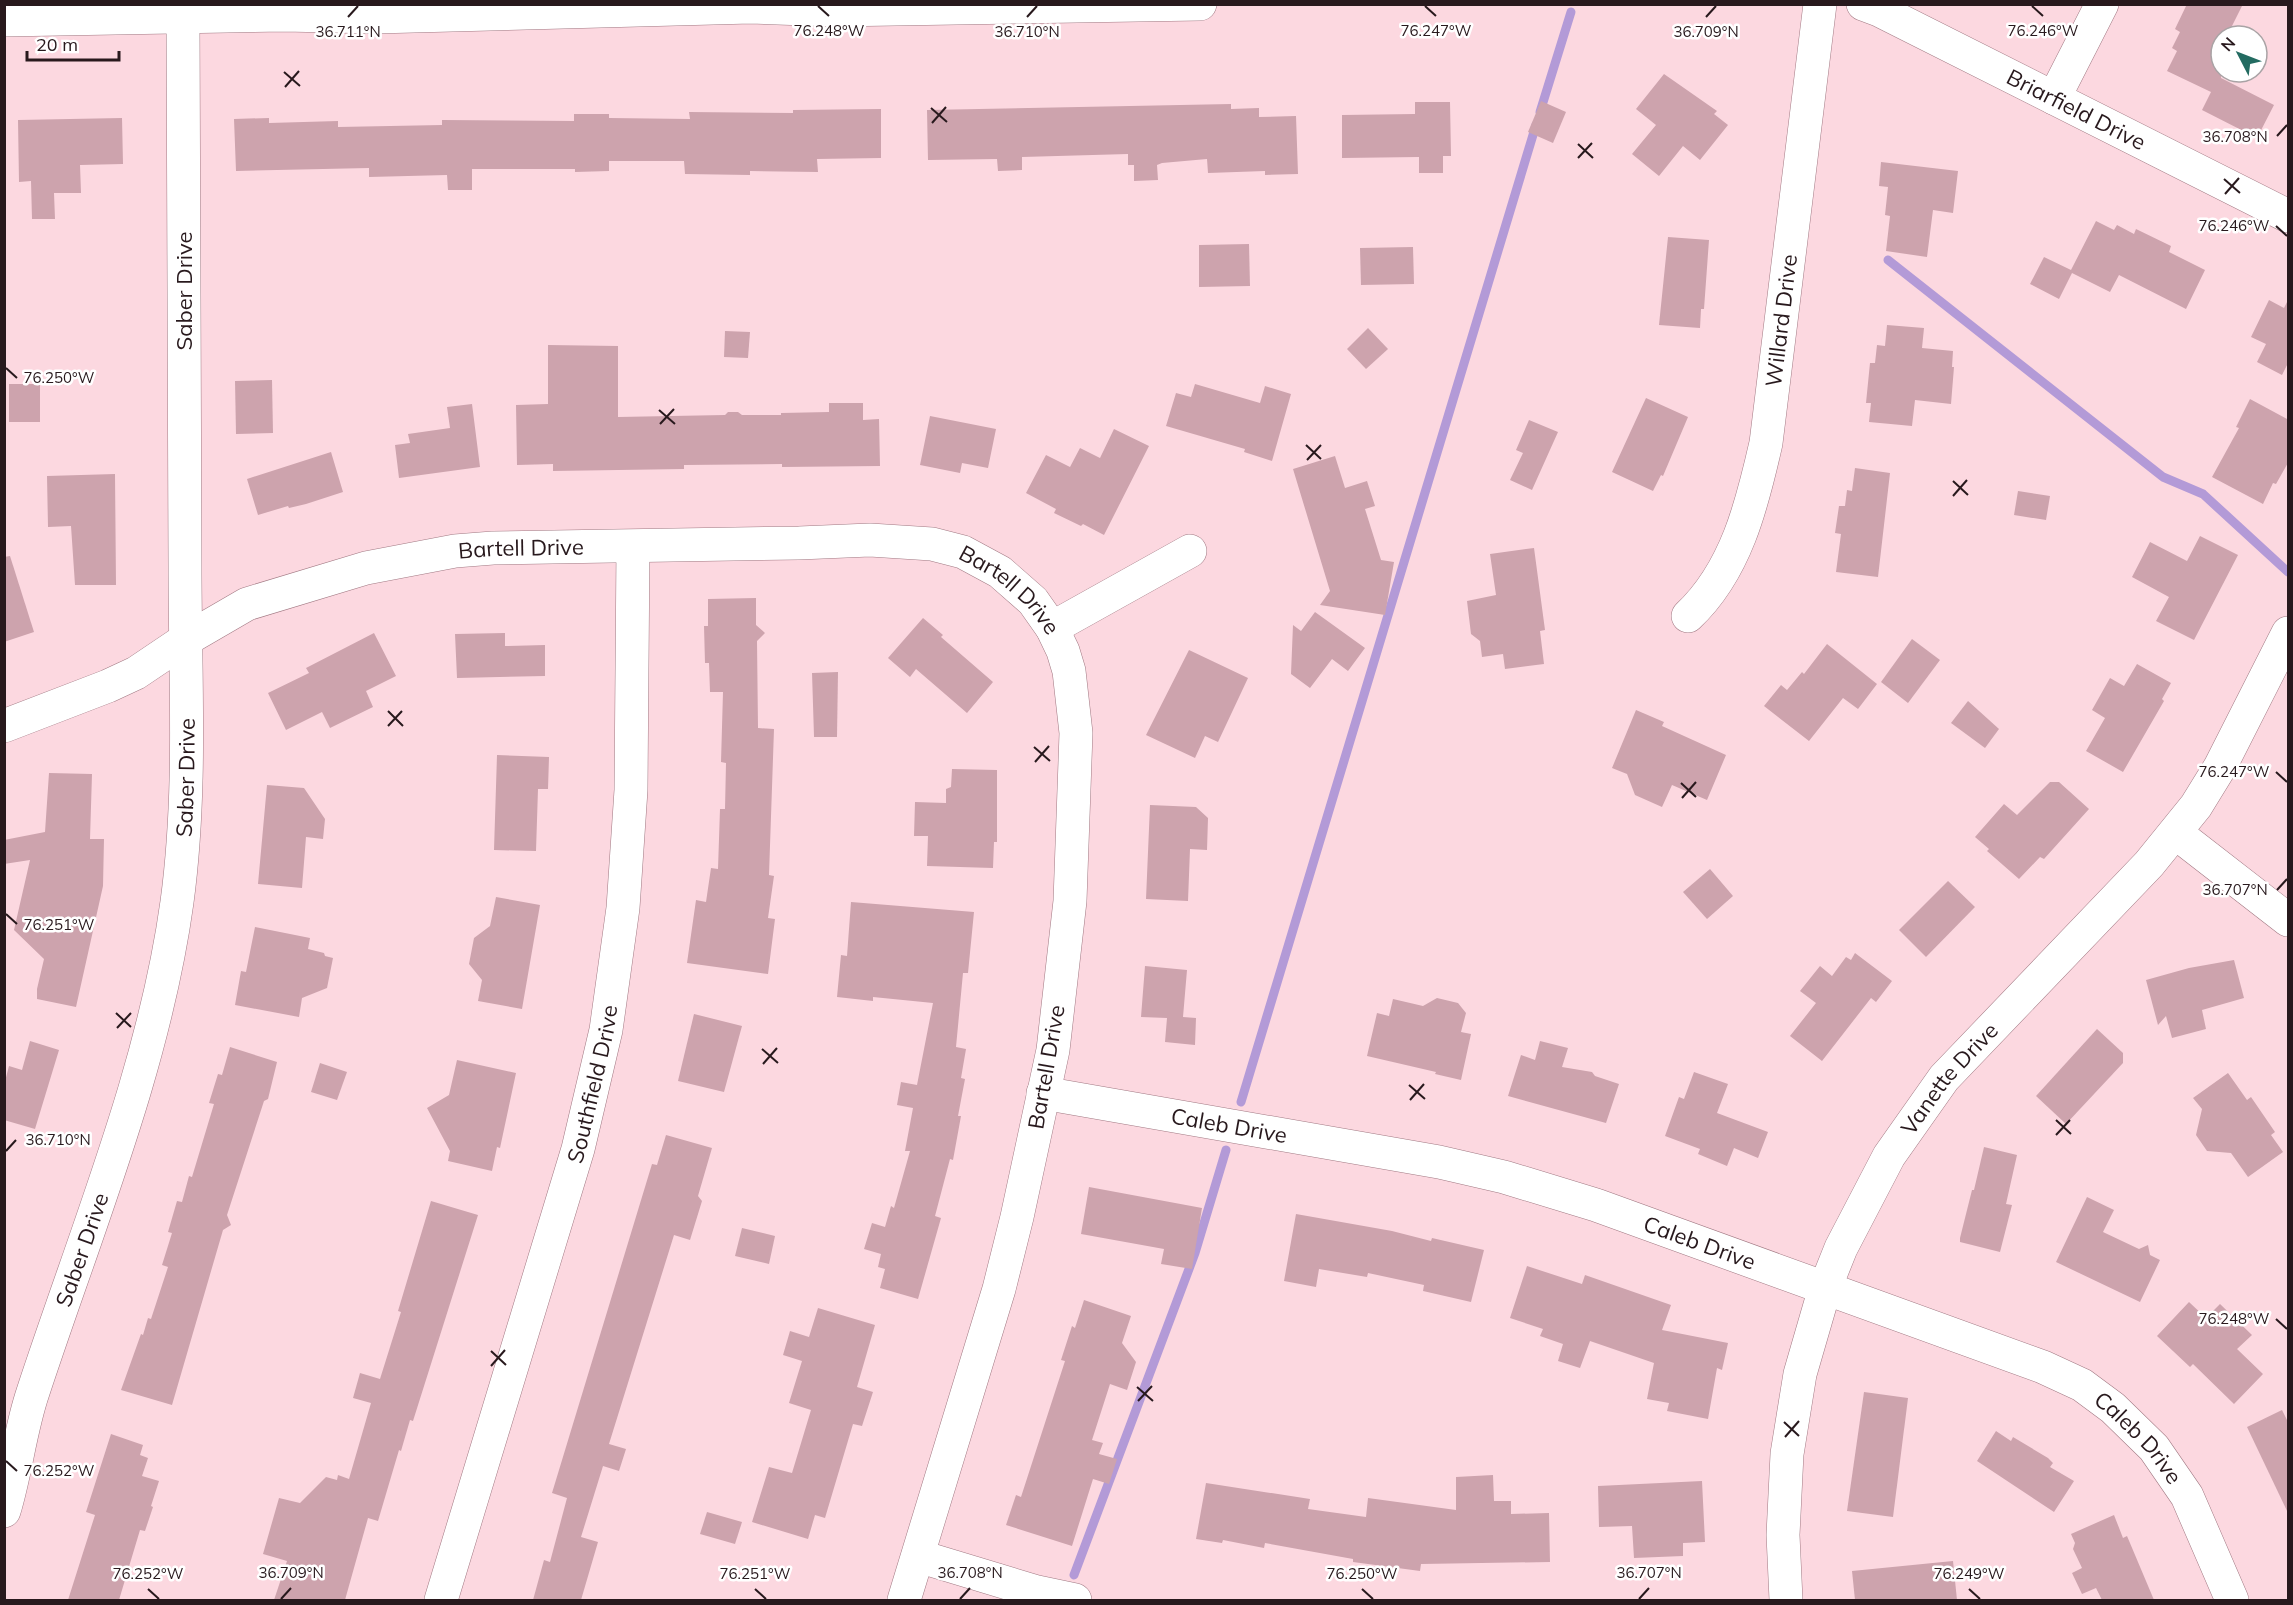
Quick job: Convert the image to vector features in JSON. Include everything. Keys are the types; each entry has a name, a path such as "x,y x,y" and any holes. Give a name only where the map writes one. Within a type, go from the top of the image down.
{"street":[{"path":"4,20 284,15 376,17 695,6 835,10 1200,4"},
{"name":"Willard Drive","path":"1688,616 1703,602 1720,579 1755,494 1766,444 1820,4"},
{"name":"Briarfield Drive","path":"1863,4 2289,216"},
{"path":"2054,98 2102,4"},
{"name":"Saber Drive","path":"4,1511 18,1394 118,1140 154,1018 171,942 185,826 188,754 185,640 183,18"},
{"name":"Bartell Drive","path":"4,726 136,673 185,640 247,604 366,568 455,551 492,548 633,547 870,540 932,544 963,552 1000,572 1033,601 1052,628 1063,651 1069,671 1076,733 1070,901 1053,1050 999,1289 904,1600"},
{"name":"Southfield Drive","path":"441,1600 578,1149 606,1030 623,908 631,790 633,547"},
{"path":"1052,628 1190,551"},
{"name":"Vanette Drive","path":"1786,1600 1783,1534 1787,1454 1800,1374 1825,1288 1841,1248 1888,1156 1944,1078 2176,833 2220,767 2289,633"},
{"path":"2176,833 2289,920"},
{"name":"Caleb Drive","path":"1043,1093 1439,1162 1504,1177 1596,1205 2043,1367 2082,1385 2114,1408 2154,1448 2187,1496 2232,1600"},
{"path":"918,1556 1037,1592 1075,1600"}],"building":[{"path":"2187,4 2243,4 2233,24 2209,24 2209,84 2233,84 2274,105 2257,138 2202,110 2211,92 2167,71 2177,51 2172,48 2180,32 2175,29"},
{"path":"1664,74 1717,111 1714,114 1728,125 1700,160 1683,146 1659,176 1632,154 1656,125 1636,109"},
{"path":"1541,101 1566,112 1553,143 1528,132"},
{"path":"1415,102 1450,102 1451,156 1443,156 1443,173 1419,173 1419,157 1342,158 1342,115 1415,114"},
{"path":"1231,104 1231,109 1259,108 1259,117 1296,116 1298,174 1265,175 1265,171 1208,173 1207,159 1162,163 1157,165 1158,180 1134,181 1134,165 1128,165 1128,154 1022,157 1022,170 998,171 997,159 928,160 927,110"},
{"path":"881,109 881,158 817,159 818,172 750,171 750,175 685,174 684,161 609,161 609,171 472,169 472,190 448,190 447,175 369,177 369,168 236,171 234,119 269,118 269,123 338,121 338,127 442,125 442,120 574,121 574,114 609,114 609,118 690,119 689,112 793,113 793,110"},
{"path":"122,118 123,164 80,165 81,193 54,193 55,219 32,219 31,181 19,182 18,120"},
{"path":"1881,162 1958,171 1953,213 1933,210 1927,257 1886,251 1890,216 1885,215 1888,187 1879,186"},
{"path":"2096,221 2114,230 2117,225 2134,234 2136,229 2171,246 2169,252 2205,270 2186,309 2119,275 2110,292 2072,273 2059,299 2030,284 2044,257 2071,270"},
{"path":"1668,237 1709,240 1704,309 1701,309 1700,328 1659,325"},
{"path":"1249,244 1250,286 1199,287 1199,245"},
{"path":"1413,247 1414,284 1361,285 1360,248"},
{"path":"2289,298 2289,361 2282,375 2257,362 2266,344 2251,337 2269,300 2284,308"},
{"path":"1887,325 1924,328 1922,348 1953,351 1951,404 1915,400 1912,426 1869,422 1871,403 1866,403 1870,363 1875,363 1877,345 1885,346"},
{"path":"1368,328 1388,349 1366,369 1347,349"},
{"path":"725,331 750,332 748,358 724,357"},
{"path":"548,345 618,346 618,417 725,415 728,412 738,412 742,415 781,415 781,413 829,412 829,403 863,403 863,420 879,419 880,466 684,465 684,469 553,471 553,464 517,465 516,405 548,404"},
{"path":"272,380 273,433 236,434 235,381"},
{"path":"9,384 40,384 40,422 9,422"},
{"path":"1195,384 1260,403 1265,386 1291,394 1272,461 1244,452 1245,449 1166,426 1176,393 1191,397"},
{"path":"1646,398 1688,417 1663,476 1661,475 1653,491 1612,472"},
{"path":"2250,399 2289,420 2289,461 2276,484 2273,483 2263,504 2212,477 2239,428 2236,427"},
{"path":"472,404 480,467 399,478 395,445 410,443 408,434 450,428 447,407"},
{"path":"930,416 996,429 988,468 962,463 960,473 920,465"},
{"path":"1529,420 1558,432 1532,490 1510,480 1523,453 1516,450"},
{"path":"1114,429 1149,446 1104,535 1054,513 1056,509 1026,493 1046,455 1070,467 1080,448 1100,458"},
{"path":"331,452 343,492 306,504 289,508 288,506 258,515 247,479"},
{"path":"1335,456 1345,488 1367,481 1375,506 1365,509 1381,560 1394,562 1385,615 1320,605 1330,591 1293,469"},
{"path":"1855,468 1890,473 1878,577 1836,572 1841,534 1835,533 1839,506 1845,506 1847,490 1852,491"},
{"path":"115,474 116,585 75,585 71,526 48,527 47,476"},
{"path":"2018,491 2050,496 2046,520 2014,515"},
{"path":"2200,536 2238,555 2194,640 2156,621 2169,597 2132,577 2150,542 2187,561"},
{"path":"1534,548 1545,630 1540,631 1544,664 1505,669 1503,654 1482,657 1480,641 1471,634 1467,601 1496,595 1490,554"},
{"path":"10,556 34,632 4,642 4,557"},
{"path":"756,598 756,625 765,633 757,641 758,728 774,729 769,875 774,876 768,918 775,919 768,974 687,963 696,900 706,902 711,868 718,869 720,809 725,809 726,763 721,762 723,692 710,692 709,663 705,663 704,626 708,626 708,599"},
{"path":"1315,612 1365,648 1348,671 1332,659 1310,688 1291,674 1293,625 1301,631"},
{"path":"923,618 943,635 941,637 993,682 967,713 916,669 910,677 888,658"},
{"path":"374,633 396,676 366,691 373,707 330,728 322,712 286,730 268,693 309,673 306,668"},
{"path":"505,633 505,646 545,645 545,676 457,678 455,634"},
{"path":"1912,639 1940,660 1908,703 1881,682"},
{"path":"1827,644 1877,684 1858,709 1843,698 1809,741 1764,706 1781,685 1787,690 1802,672 1804,674"},
{"path":"1189,650 1248,678 1218,742 1205,736 1195,758 1146,735"},
{"path":"2137,664 2171,683 2162,699 2164,701 2123,772 2086,751 2105,718 2092,710 2110,678 2124,686"},
{"path":"838,672 837,737 814,737 812,673"},
{"path":"1968,701 1999,729 1985,748 1951,723"},
{"path":"1636,710 1664,722 1662,726 1726,755 1707,800 1672,785 1662,807 1635,795 1627,774 1612,768"},
{"path":"497,755 549,757 548,789 538,789 536,851 494,850"},
{"path":"952,769 997,770 997,842 994,842 993,868 927,866 928,836 914,836 915,802 946,803 946,789 951,787"},
{"path":"49,773 92,774 90,839 104,839 103,886 76,1007 37,999 44,959 14,930 30,860 4,864 4,840 45,832"},
{"path":"2050,782 2059,782 2089,809 2044,859 2040,857 2019,879 1987,851 1989,849 1975,837 2004,804 2017,815"},
{"path":"267,785 304,788 325,819 323,839 306,837 302,888 258,884"},
{"path":"1150,805 1196,807 1208,818 1207,850 1190,849 1188,901 1146,899"},
{"path":"1710,869 1733,896 1707,919 1683,892"},
{"path":"1948,881 1975,907 1926,957 1899,930"},
{"path":"496,897 540,905 522,1009 478,1001 482,980 469,964 474,938 490,926"},
{"path":"851,902 974,912 968,973 963,973 956,1047 966,1049 961,1078 965,1079 958,1116 961,1116 953,1160 950,1159 935,1216 941,1218 918,1299 880,1288 885,1269 878,1267 881,1254 864,1249 872,1223 885,1227 891,1206 894,1208 910,1151 905,1151 913,1108 897,1105 901,1082 917,1085 933,1003 873,997 873,1001 837,997 841,955 847,956"},
{"path":"255,927 310,938 308,949 333,958 327,988 302,998 299,1017 235,1005 241,971 246,972"},
{"path":"1855,953 1892,981 1876,1002 1871,998 1822,1061 1790,1036 1816,1003 1800,991 1820,966 1832,976 1846,957 1851,960"},
{"path":"2234,960 2244,998 2202,1010 2206,1029 2172,1038 2166,1016 2158,1025 2146,980 2189,968"},
{"path":"1145,966 1187,970 1183,1017 1196,1018 1195,1045 1165,1042 1167,1018 1141,1017"},
{"path":"1437,998 1458,1003 1466,1013 1461,1032 1471,1034 1461,1080 1367,1056 1377,1013 1389,1016 1393,999 1423,1006"},
{"path":"694,1014 742,1026 724,1092 678,1081"},
{"path":"2097,1029 2123,1053 2123,1063 2066,1124 2036,1096"},
{"path":"30,1041 59,1050 35,1129 4,1120 4,1085 9,1066 22,1070"},
{"path":"1540,1041 1568,1048 1562,1067 1592,1072 1595,1076 1619,1084 1606,1123 1508,1096 1521,1055 1535,1060"},
{"path":"230,1047 277,1062 268,1099 264,1101 227,1215 231,1225 223,1230 172,1405 121,1390 141,1334 143,1335 148,1318 151,1319 168,1267 162,1265 172,1233 168,1232 177,1201 182,1202 189,1176 192,1177 214,1104 209,1103 218,1074 222,1075"},
{"path":"457,1060 516,1073 500,1148 497,1147 492,1171 448,1161 450,1151 427,1108 449,1095"},
{"path":"320,1063 347,1072 337,1100 311,1092"},
{"path":"1694,1072 1728,1084 1717,1113 1768,1132 1758,1158 1734,1148 1727,1166 1698,1154 1700,1149 1665,1136 1679,1097 1684,1099"},
{"path":"2228,1073 2247,1100 2251,1097 2275,1132 2271,1135 2283,1152 2248,1177 2231,1153 2207,1151 2196,1135 2202,1109 2193,1098"},
{"path":"666,1135 712,1148 698,1196 702,1201 690,1240 674,1235 609,1444 626,1449 619,1471 603,1466 581,1537 598,1542 581,1600 533,1600 544,1560 550,1562 567,1498 552,1493 652,1164 657,1165"},
{"path":"1984,1147 2017,1155 2006,1204 2012,1205 2000,1252 1960,1242"},
{"path":"1089,1187 1202,1208 1192,1269 1161,1264 1164,1249 1081,1234"},
{"path":"2087,1197 2114,1210 2103,1232 2139,1249 2148,1245 2150,1255 2160,1260 2140,1302 2056,1262"},
{"path":"431,1201 478,1215 413,1421 410,1420 401,1451 399,1450 378,1521 368,1518 345,1600 274,1600 287,1561 263,1554 279,1498 300,1503 326,1477 337,1480 338,1475 349,1479 371,1403 353,1398 360,1373 380,1379"},
{"path":"1296,1214 1392,1231 1431,1241 1432,1238 1484,1250 1471,1302 1423,1291 1424,1285 1368,1273 1367,1277 1319,1269 1316,1287 1284,1281"},
{"path":"742,1228 775,1236 769,1264 735,1256"},
{"path":"1527,1266 1582,1284 1585,1275 1671,1305 1662,1330 1728,1343 1722,1370 1717,1368 1708,1419 1667,1411 1669,1403 1647,1399 1654,1363 1590,1341 1580,1368 1558,1361 1563,1344 1540,1336 1543,1329 1510,1318"},
{"path":"1084,1300 1131,1316 1122,1343 1136,1362 1127,1390 1110,1384 1092,1440 1103,1443 1099,1454 1117,1459 1109,1484 1093,1479 1072,1546 1006,1525 1016,1495 1021,1497 1065,1361 1061,1360 1072,1326 1075,1328"},
{"path":"2189,1302 2206,1318 2220,1304 2252,1335 2237,1349 2263,1374 2234,1404 2193,1364 2190,1367 2157,1336"},
{"path":"818,1308 875,1325 857,1387 873,1392 862,1426 853,1424 825,1518 815,1515 808,1539 752,1522 769,1467 792,1473 811,1410 789,1403 802,1361 783,1355 790,1331 809,1337"},
{"path":"1864,1392 1908,1398 1893,1517 1847,1511"},
{"path":"2282,1410 2289,1424 2289,1515 2247,1427"},
{"path":"1996,1431 2011,1441 2013,1437 2048,1458 2053,1463 2050,1467 2074,1481 2054,1512 1977,1461"},
{"path":"111,1434 143,1445 140,1455 148,1458 142,1476 159,1481 151,1506 153,1507 145,1531 140,1530 119,1600 68,1600 95,1515 86,1512"},
{"path":"1493,1475 1494,1501 1511,1501 1511,1514 1549,1513 1550,1562 1421,1564 1420,1571 1353,1562 1353,1559 1265,1543 1264,1548 1223,1540 1222,1543 1196,1539 1206,1483 1310,1499 1308,1509 1366,1517 1368,1498 1456,1510 1456,1477"},
{"path":"1702,1481 1705,1542 1683,1543 1683,1556 1634,1558 1632,1526 1599,1527 1598,1486"},
{"path":"707,1512 742,1522 735,1544 700,1534"},
{"path":"2114,1515 2123,1538 2127,1536 2154,1600 2102,1600 2096,1588 2082,1594 2072,1573 2082,1568 2073,1549 2075,1543 2071,1534"},
{"path":"1953,1561 1957,1600 1855,1600 1852,1571"}],"waterway":[{"path":"1540,112 1571,12"},
{"path":"1241,1102 1536,125"},
{"path":"1888,260 2163,477 2203,494 2288,572"},
{"path":"1074,1575 1195,1253 1226,1150"}]}
